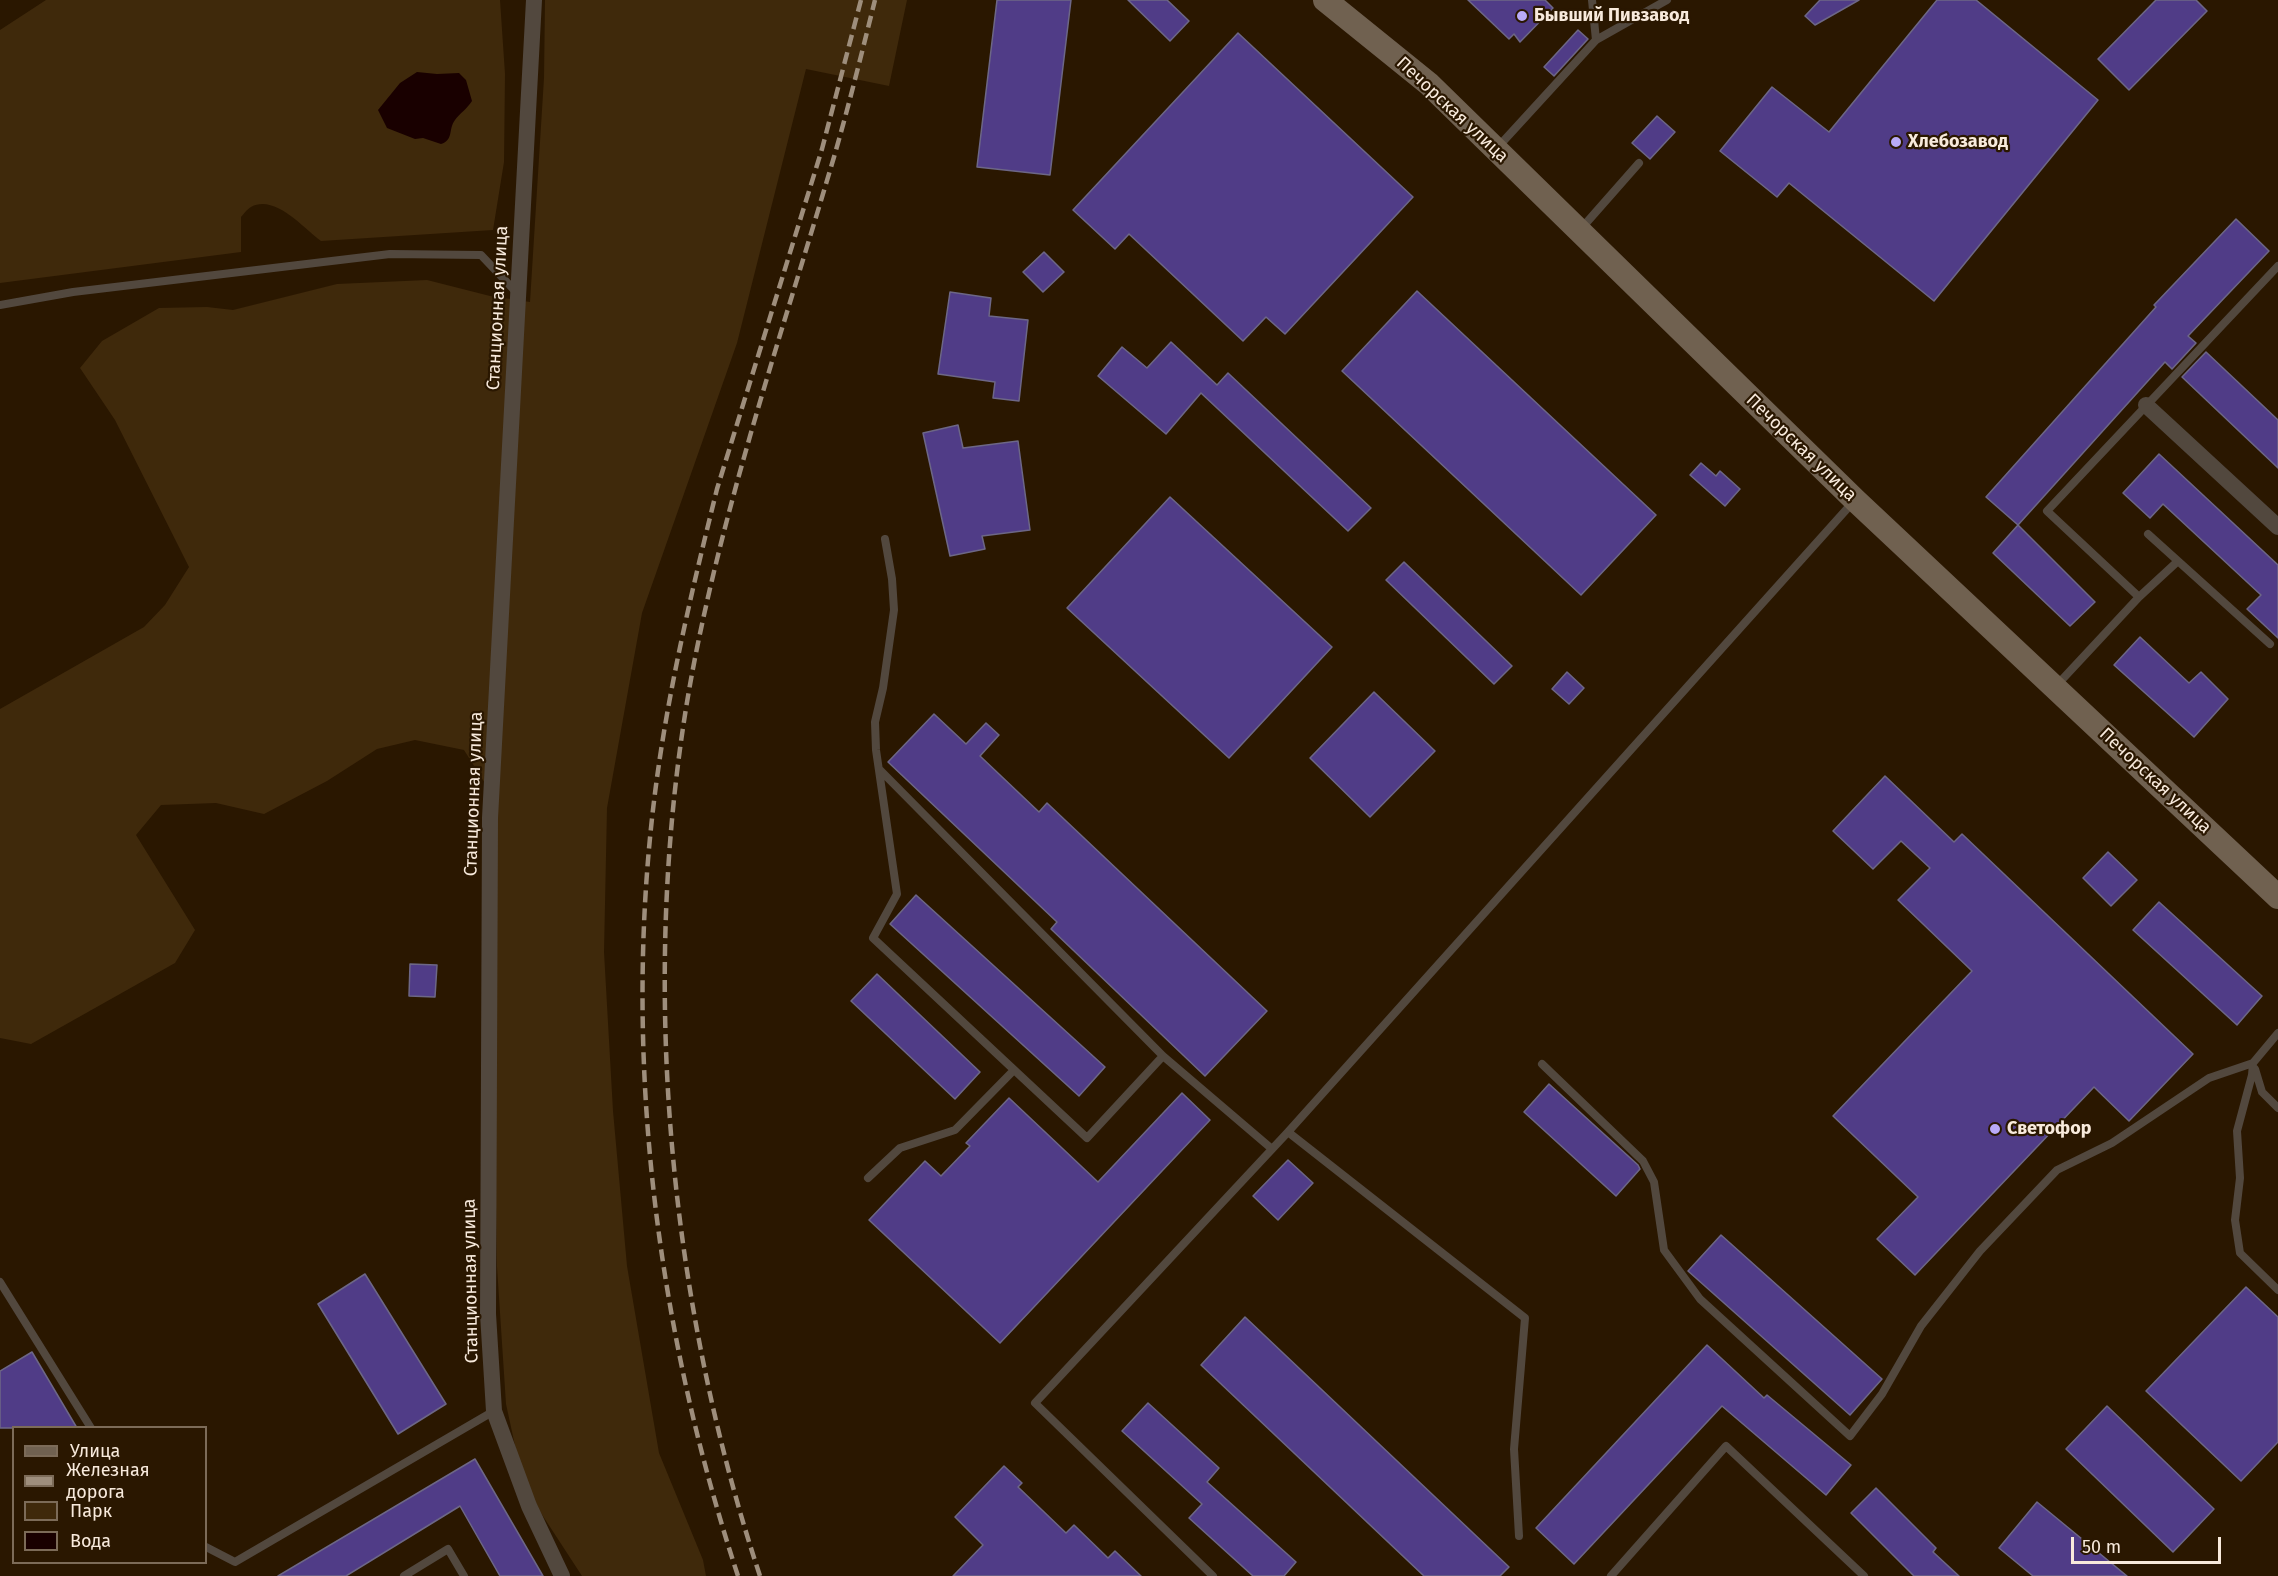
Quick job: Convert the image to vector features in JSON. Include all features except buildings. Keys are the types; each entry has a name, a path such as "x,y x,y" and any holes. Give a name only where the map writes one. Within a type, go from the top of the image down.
{"street":[{"name":"Станционная улица","path":"534,0 490,818 488,1314 494,1411 529,1506 562,1576"},
{"name":"Печорская улица","path":"1325,0 1429,84 1855,500 2278,897"},
{"path":"2146,405 2278,527"}],"lane":[{"path":"1592,0 1596,40"},
{"path":"1496,150 1596,40 1667,0"},
{"path":"1580,231 1640,163"},
{"path":"0,305 96,290 390,254 482,255 518,294"},
{"path":"2139,597 2048,511 2278,266"},
{"path":"1213,1576 1035,1403 1288,1132 1855,500"},
{"path":"2148,534 2270,644"},
{"path":"885,539 892,579 894,610 883,688 875,722 876,750 897,894 873,938 1087,1138 1163,1056"},
{"path":"2055,688 2139,597 2178,561"},
{"path":"880,770 1163,1056 1272,1149"},
{"path":"1542,1064 1643,1161 1654,1182 1664,1250 1700,1299 1850,1436 1882,1394 1921,1326 1980,1251 2057,1170 2112,1143 2208,1078 2253,1063 2278,1033"},
{"path":"2253,1063 2262,1092 2278,1108"},
{"path":"2253,1063 2237,1131 2240,1178 2235,1220 2240,1253 2278,1290"},
{"path":"868,1178 900,1148 955,1130 1014,1070"},
{"path":"1288,1132 1525,1318 1514,1449 1519,1536"},
{"path":"0,1281 90,1426"},
{"path":"207,1547 235,1562 494,1411"},
{"path":"1611,1576 1726,1446 1864,1576"},
{"path":"404,1576 448,1549 464,1576"}],"green space":[{"path":"46,0 500,0 505,74 504,162 493,230 321,241 288,214 270,205 260,204 250,208 241,217 241,252 0,283 0,30"},
{"path":"545,0 907,0 889,86 806,69 737,343 642,613 607,808 604,952 613,1111 627,1266 659,1453 703,1560 706,1576 582,1576 524,1487 506,1404 497,1267 490,850 493,796 464,750 415,740 377,749 327,781 264,814 216,803 161,805 136,835 195,930 175,963 31,1044 0,1038 0,709 144,627 165,605 189,567 115,420 80,368 102,341 159,308 207,307 233,310 337,284 427,280 490,296 530,302 544,78"}],"water":[{"path":"417,72 459,73 466,80 472,101 453,123 448,140 441,144 423,138 415,139 387,128 378,110 400,83"}],"railway":[{"path":"738,1576 710,1482 686,1385 667,1288 653,1189 645,1090 643,990 646,891 660,755 682,640 717,489 822,149 861,0"},
{"path":"760,1576 727,1465 701,1351 682,1234 670,1116 665,997 668,879 678,762 697,648 711,586 760,401 840,137 875,0"}],"place":[{"name":"Бывший Пивзавод","path":"1522,16"},
{"name":"Хлебозавод","path":"1896,142"},
{"name":"Светофор","path":"1995,1129"}]}
